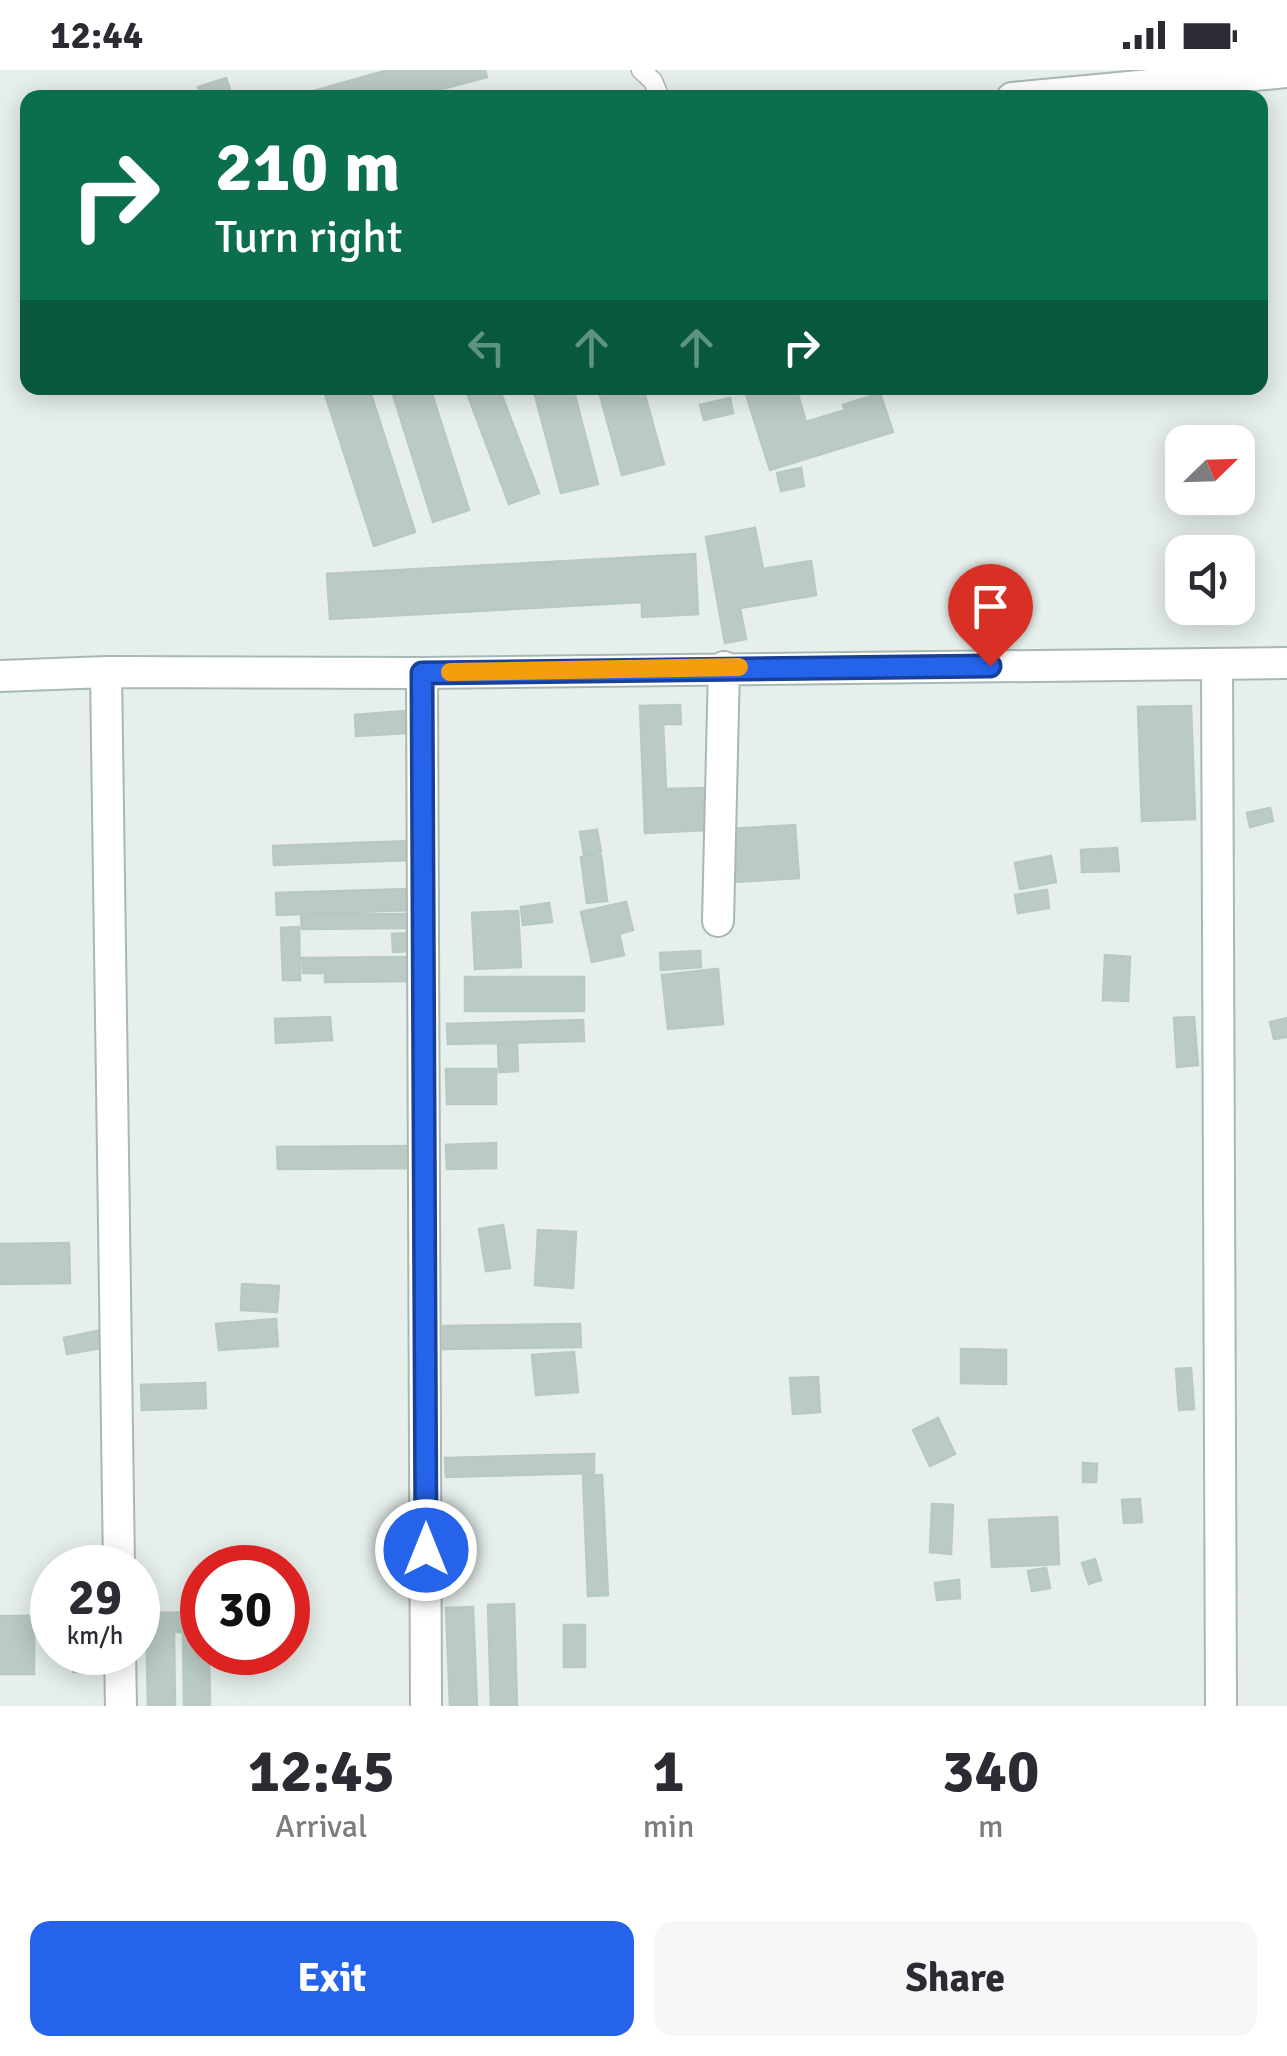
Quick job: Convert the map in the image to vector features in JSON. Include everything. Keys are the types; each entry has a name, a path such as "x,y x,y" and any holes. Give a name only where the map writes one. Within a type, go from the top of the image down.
{"street":[{"path":"1097,90 1287,72"},
{"path":"0,676 1287,663"},
{"path":"1217,664 1220,1706"},
{"path":"718,921 724,668"},
{"path":"106,672 119,1545"},
{"path":"422,673 426,1706"},
{"path":"120,1675 121,1706"}],"lane":[{"path":"641,70 656,90"}],"building":[{"path":"388,70 485,70 487,77 438,90 317,90"},
{"path":"226,78 230,90 199,90 198,87"},
{"path":"325,395 371,395 415,532 374,546"},
{"path":"393,395 432,395 469,510 433,522"},
{"path":"468,395 502,395 539,493 509,504"},
{"path":"535,395 575,395 598,484 561,493"},
{"path":"600,395 645,395 664,464 622,475"},
{"path":"746,395 798,395 806,422 845,410 843,405 881,395 893,432 770,470"},
{"path":"730,398 733,413 704,420 700,405"},
{"path":"801,468 804,486 781,491 777,473"},
{"path":"755,528 763,569 811,561 816,595 740,608 746,639 725,643 706,537"},
{"path":"695,554 698,614 642,617 642,602 330,619 327,574"},
{"path":"680,705 681,724 663,724 666,789 704,788 706,830 645,833 640,706"},
{"path":"1191,706 1195,819 1142,821 1138,707"},
{"path":"404,711 406,733 356,736 355,715"},
{"path":"1270,808 1273,821 1250,827 1247,813"},
{"path":"795,825 799,878 734,882 731,829"},
{"path":"597,830 601,852 584,855 580,832"},
{"path":"409,841 410,860 274,865 273,846"},
{"path":"1117,848 1119,871 1082,872 1081,850"},
{"path":"601,855 607,901 587,903 581,857"},
{"path":"1051,856 1056,882 1020,889 1015,863"},
{"path":"409,889 410,910 277,915 276,893"},
{"path":"1047,890 1049,908 1018,913 1015,895"},
{"path":"626,902 633,930 619,934 624,955 592,962 581,912"},
{"path":"549,903 552,922 523,925 521,907"},
{"path":"518,911 521,967 475,969 472,913"},
{"path":"407,914 408,928 302,929 301,915"},
{"path":"299,927 300,980 283,980 281,928"},
{"path":"410,933 411,951 393,952 392,934"},
{"path":"700,951 701,967 661,970 660,953"},
{"path":"1105,955 1130,957 1128,1001 1103,1000"},
{"path":"413,957 414,981 325,982 325,973 303,973 302,958"},
{"path":"718,969 723,1024 668,1029 662,975"},
{"path":"465,977 584,977 584,1011 465,1011"},
{"path":"330,1017 332,1040 276,1043 275,1019"},
{"path":"1194,1017 1198,1065 1177,1067 1174,1018"},
{"path":"1287,1018 1287,1037 1274,1039 1270,1022"},
{"path":"583,1020 584,1041 448,1044 447,1024"},
{"path":"517,1043 518,1071 499,1072 498,1044"},
{"path":"446,1069 496,1069 496,1104 447,1104"},
{"path":"496,1143 496,1168 447,1169 446,1145"},
{"path":"417,1146 418,1168 278,1169 277,1147"},
{"path":"503,1225 510,1268 486,1271 479,1229"},
{"path":"538,1230 576,1232 573,1288 535,1285"},
{"path":"69,1243 70,1283 0,1284 0,1244"},
{"path":"242,1284 279,1286 277,1312 241,1310"},
{"path":"276,1319 278,1346 219,1350 216,1324"},
{"path":"580,1324 581,1347 443,1349 443,1326"},
{"path":"102,1330 106,1347 67,1354 64,1338"},
{"path":"961,1349 1006,1350 1006,1384 961,1383"},
{"path":"574,1352 578,1392 536,1395 532,1355"},
{"path":"1191,1368 1194,1409 1179,1410 1176,1369"},
{"path":"818,1377 820,1412 793,1414 790,1378"},
{"path":"205,1383 206,1408 142,1410 141,1385"},
{"path":"938,1418 955,1454 930,1466 913,1430"},
{"path":"594,1454 594,1473 446,1477 445,1458"},
{"path":"1083,1463 1097,1464 1096,1482 1083,1482"},
{"path":"602,1475 608,1595 588,1596 583,1476"},
{"path":"1140,1499 1142,1522 1124,1523 1122,1500"},
{"path":"932,1504 953,1505 951,1554 930,1552"},
{"path":"1057,1517 1059,1564 992,1567 989,1520"},
{"path":"1095,1559 1101,1580 1089,1584 1082,1563"},
{"path":"1046,1568 1050,1588 1032,1591 1028,1571"},
{"path":"959,1580 960,1598 937,1600 935,1583"},
{"path":"514,1604 517,1706 491,1706 488,1605"},
{"path":"473,1607 477,1706 450,1706 446,1608"},
{"path":"180,1612 180,1632 174,1632 175,1706 148,1706 147,1675 160,1675 160,1613"},
{"path":"0,1616 30,1616 30,1674 0,1674"},
{"path":"564,1625 585,1625 585,1667 564,1667"},
{"path":"184,1675 209,1675 210,1706 184,1706"}],"slow traffic":[{"path":"450,672 739,667"}],"route":[{"path":"426,1550 422,673 990,666"}]}
